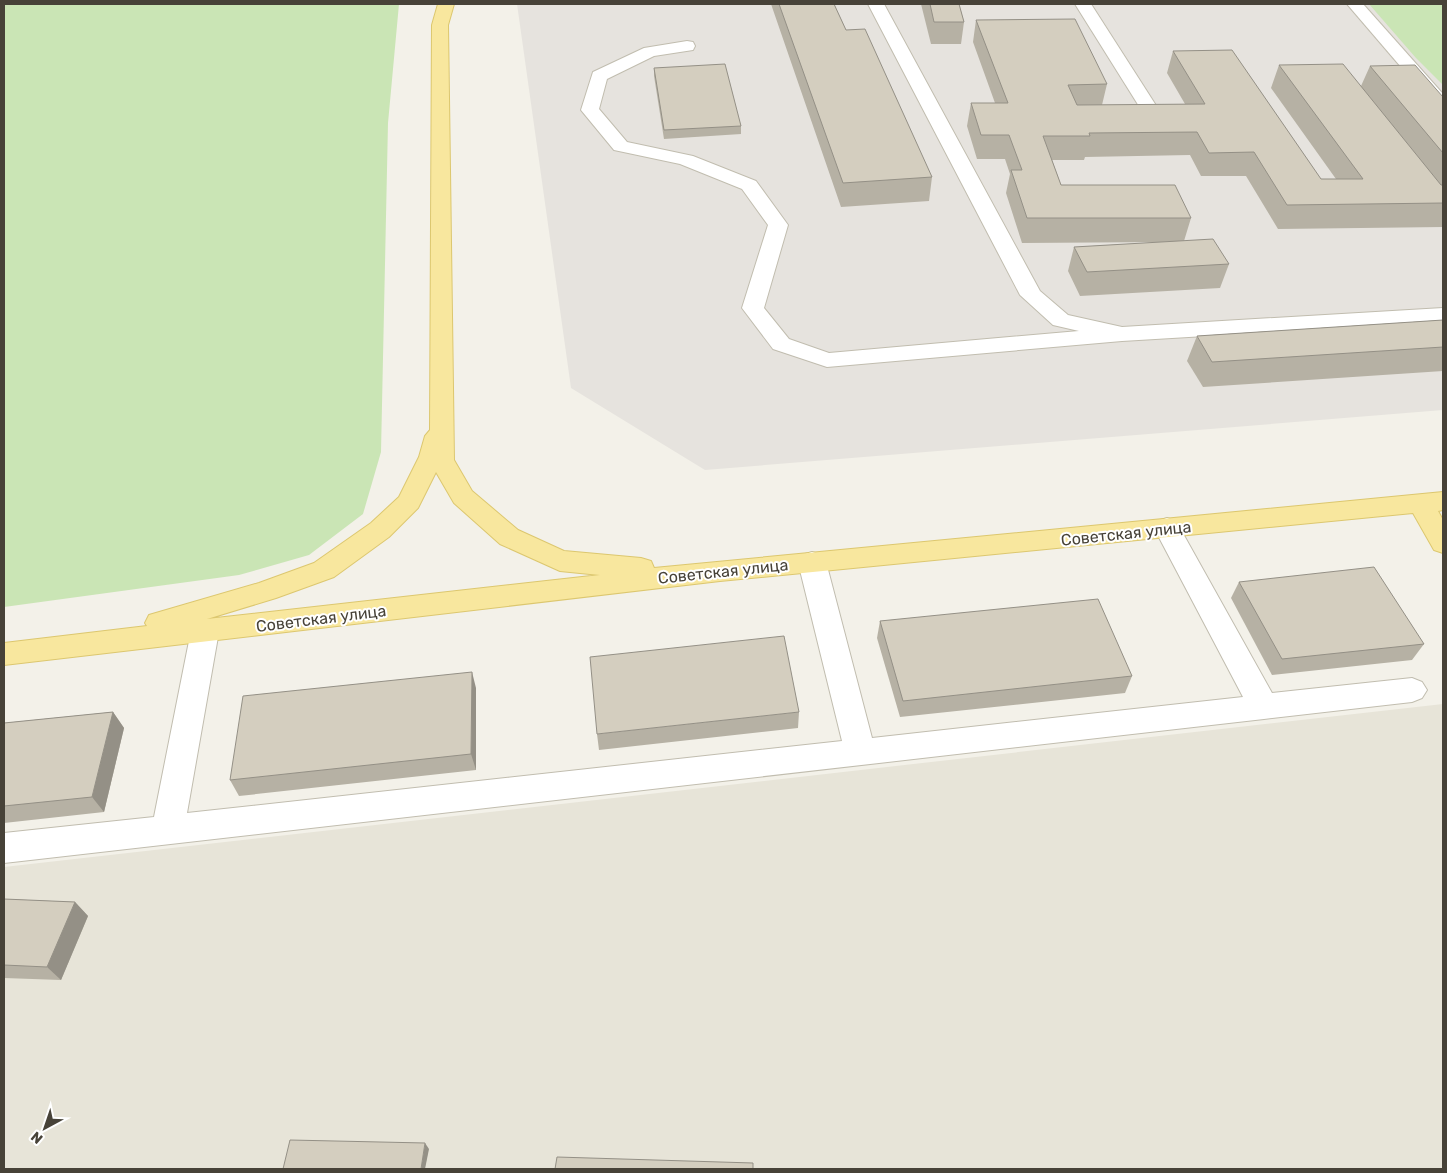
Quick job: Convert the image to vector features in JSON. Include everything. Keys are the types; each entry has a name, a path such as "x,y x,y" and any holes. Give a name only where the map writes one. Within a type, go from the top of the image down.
{"main road":[{"path":"446,4 440,25 442,460 464,498 509,537 560,561 630,568 720,571"},
{"path":"81,646 266,591 324,570 380,530 409,502 432,457 442,420"},
{"path":"1432,503 1443,543"},
{"name":"Советская улица","path":"4,654 720,571 1432,503"}],"lane":[{"path":"876,4 1031,295 1061,320 1122,334"},
{"path":"1083,4 1148,107"},
{"path":"1355,4 1443,105"},
{"path":"686,46 650,52 599,76 590,110 621,146 686,160 749,185 778,225 753,308 781,344 827,360 1122,334 1443,315"},
{"path":"1167,528 1264,707"},
{"path":"812,562 860,752"},
{"path":"168,830 204,631"},
{"path":"4,848 1412,690"}],"shaded area":[{"path":"517,4 1443,4 1443,410 705,470 571,388"},
{"path":"1443,704 1443,1169 4,1169 4,867"}],"green space":[{"path":"4,4 399,4 388,123 381,452 363,514 309,555 239,575 4,607"},
{"path":"1369,4 1443,4 1443,85 1416,58"}],"building":[{"path":"779,4 834,4 846,30 865,29 932,177 843,183"},
{"path":"930,4 959,4 964,22 934,22"},
{"path":"1075,19 1107,84 1068,85 1077,105 1205,104 1173,51 1232,50 1321,179 1363,179 1279,65 1343,64 1441,185 1443,185 1443,203 1287,205 1254,152 1209,153 1197,132 1089,133 1090,136 1043,136 1061,185 1175,185 1191,218 1027,218 1011,170 1022,170 1009,135 981,135 971,103 1008,103 976,20"},
{"path":"725,64 741,126 664,130 654,68"},
{"path":"1415,65 1443,97 1443,153 1370,66"},
{"path":"1213,239 1229,264 1087,272 1074,247"},
{"path":"1443,320 1443,347 1212,362 1197,336"},
{"path":"1374,567 1424,644 1282,659 1239,582"},
{"path":"1098,599 1132,676 903,701 880,621"},
{"path":"784,636 799,712 597,734 590,657"},
{"path":"472,672 471,754 230,780 243,696"},
{"path":"113,712 92,797 4,806 4,723"},
{"path":"4,899 75,902 47,967 4,965"},
{"path":"290,1140 425,1143 421,1169 283,1169"},
{"path":"557,1157 753,1163 753,1169 555,1169"}]}
